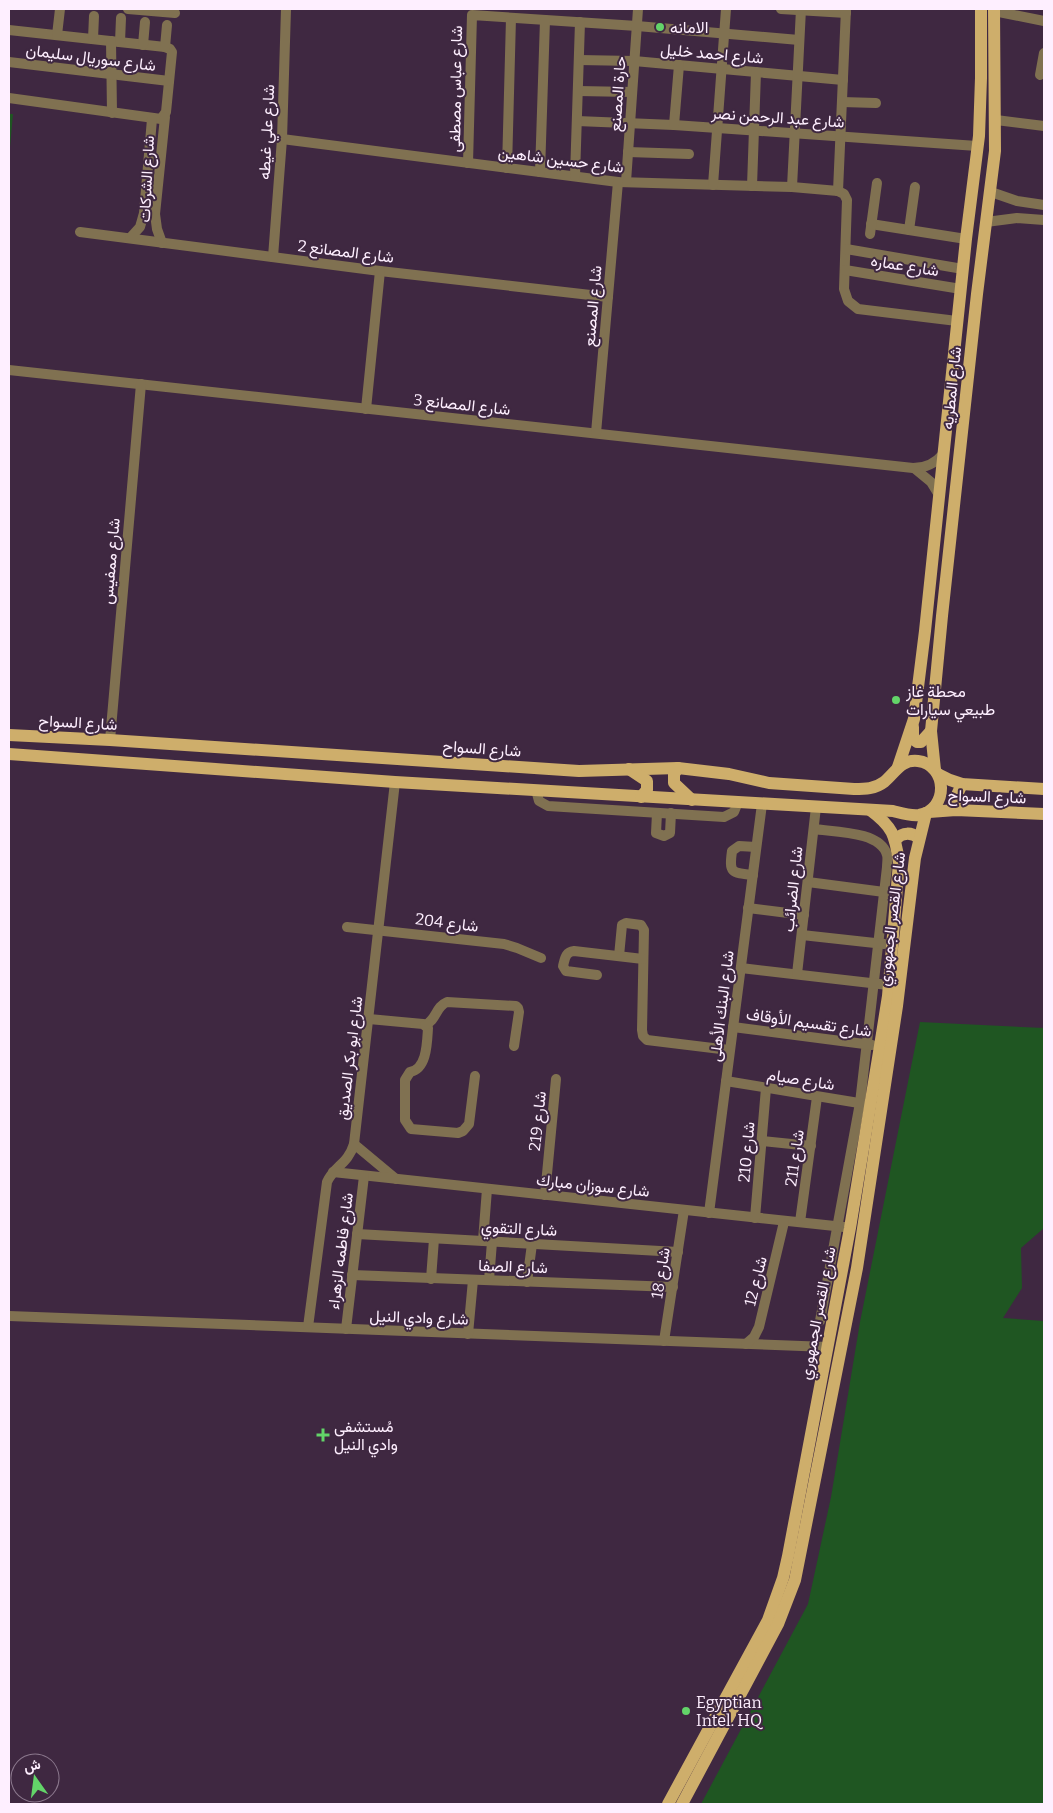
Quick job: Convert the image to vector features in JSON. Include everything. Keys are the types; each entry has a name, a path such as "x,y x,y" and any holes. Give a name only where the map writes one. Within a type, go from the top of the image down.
{"main road":[{"name":"شارع المطريه","path":"937,772 931,731 942,616 995,151 996,120 990,10"},
{"name":"شارع المطريه","path":"898,766 913,724 977,148 981,78 990,10"},
{"path":"977,148 988,153 995,151"},
{"path":"968,216 976,208 980,184 985,178 993,176"},
{"path":"913,724 913,737 917,742 921,742 931,731"},
{"name":"شارع السواح","path":"9,735 579,771 678,768 729,774 769,783 854,789 867,789 883,783 898,766 907,762 917,761 927,764 950,780 962,784 1044,789"},
{"path":"66,738 82,750 81,758 75,759"},
{"path":"110,740 105,746 107,753 128,762"},
{"name":"شارع السواح","path":"9,754 395,782 870,810 910,815 959,810 1044,814"},
{"path":"678,768 673,777 674,783 692,800"},
{"path":"628,769 647,781 647,790 641,796"},
{"name":"شارع السواح","path":"928,812 941,795 942,785 937,772"},
{"path":"959,810 956,797 962,784"},
{"name":"شارع القصر الجمهوري","path":"726,1710 768,1620 783,1578 828,1347 844,1227 865,1104 880,1046 888,985 899,862 896,839 889,828 870,810"},
{"name":"شارع القصر الجمهوري","path":"668,1804 778,1624 790,1595 800,1557 857,1268 896,1013 913,868 919,838 928,812"},
{"path":"896,839 900,835 910,833 919,838"},
{"name":"شارع القصر الجمهوري","path":"682,1804 716,1728"}],"street":[{"path":"57,35 60,9"},
{"path":"128,9 176,13"},
{"name":"شارع علي غيطه","path":"274,257 282,139 286,9"},
{"name":"حارة المصنع","path":"622,182 628,152 638,9"},
{"path":"713,184 720,68 726,9"},
{"path":"781,9 846,11 838,191 844,194 847,200 845,296 852,306 858,309 958,321"},
{"path":"792,187 801,10"},
{"path":"990,10 1044,21"},
{"name":"شارع عباس مصطفى","path":"468,163 472,15 511,18"},
{"path":"93,39 94,16"},
{"path":"112,113 110,74 115,42 122,18"},
{"path":"507,168 511,18 637,26 799,40"},
{"path":"540,172 545,20"},
{"path":"143,45 145,22"},
{"path":"575,176 580,22"},
{"path":"9,30 165,47 167,25"},
{"name":"شارع الشركات","path":"162,243 157,229 155,214 172,52 168,47 165,47"},
{"path":"1040,75 1044,53"},
{"name":"شارع احمد خليل","path":"579,60 634,61 842,80"},
{"name":"شارع سوريال سليمان","path":"9,62 169,81"},
{"path":"674,125 679,65"},
{"path":"752,186 756,72"},
{"path":"578,91 632,92"},
{"path":"9,98 152,119 162,119 164,117"},
{"path":"842,102 876,104"},
{"name":"شارع الشركات","path":"130,238 140,227 144,214 152,119"},
{"path":"996,120 1044,126"},
{"name":"شارع عبد الرحمن نصر","path":"577,121 674,125 977,148"},
{"name":"شارع حسين شاهين","path":"282,139 622,182 792,187 838,191"},
{"path":"628,152 689,154"},
{"name":"شارع المصنع","path":"596,433 608,297 622,182"},
{"path":"877,183 870,229 909,230 966,239"},
{"path":"909,230 914,187"},
{"path":"991,192 1017,201 1044,205"},
{"path":"986,222 1017,218 1044,220"},
{"name":"شارع المصانع 2","path":"80,232 380,271 608,297"},
{"path":"846,249 963,270"},
{"name":"شارع عماره","path":"845,270 961,289"},
{"path":"366,409 380,271"},
{"name":"شارع المصانع 3","path":"9,370 913,468 927,467 939,460 943,454"},
{"name":"شارع ممفيس","path":"110,740 141,384"},
{"path":"913,468 931,482 939,495"},
{"name":"شارع ابو بكر الصديق","path":"308,1328 326,1187 332,1172 347,1159 354,1144 395,782"},
{"path":"536,790 539,800 548,806 671,814 724,817 734,812 738,802"},
{"name":"شارع البنك الأهلى","path":"709,1213 762,804"},
{"name":"شارع الضرائب","path":"797,974 816,808"},
{"path":"657,813 656,833 664,836 670,833 671,814"},
{"path":"814,829 870,837 880,844 887,854 867,1045 865,1104"},
{"path":"753,875 737,873 732,871 730,866 732,851 739,846 756,847"},
{"path":"808,882 884,892"},
{"path":"748,908 804,915"},
{"path":"619,956 622,926 626,923 638,924 644,930 642,1030 643,1036 647,1040 729,1050"},
{"name":"شارع 204","path":"347,927 504,944 541,958"},
{"path":"802,935 892,945"},
{"path":"597,975 566,971 563,966 565,956 569,952 574,951 643,959"},
{"path":"741,968 888,985"},
{"path":"369,1019 425,1025 432,1021 439,1007 447,1002 516,1006 518,1012 514,1046"},
{"path":"425,1025 428,1030 423,1064 417,1070 410,1072 405,1080 405,1120 408,1127 415,1131 458,1133 466,1128 469,1124 475,1076"},
{"name":"شارع تقسيم الأوقاف","path":"733,1026 880,1046"},
{"name":"شارع 219","path":"545,1195 556,1079"},
{"name":"شارع صيام","path":"726,1081 865,1104"},
{"name":"شارع 210","path":"755,1218 766,1088"},
{"name":"شارع 211","path":"800,1222 817,1097"},
{"path":"762,1141 810,1146"},
{"path":"354,1144 397,1179"},
{"name":"شارع سوزان مبارك","path":"332,1172 844,1227"},
{"name":"شارع فاطمه الزهراء","path":"346,1329 364,1176"},
{"path":"488,1189 487,1242 489,1280"},
{"name":"شارع 18","path":"664,1341 684,1210"},
{"name":"شارع 12","path":"746,1344 754,1337 759,1327 784,1222"},
{"path":"820,1321 844,1227"},
{"name":"شارع التقوي","path":"358,1234 678,1252"},
{"path":"431,1279 434,1239"},
{"path":"526,1282 532,1244"},
{"name":"شارع الصفا","path":"352,1275 673,1287"},
{"path":"468,1334 473,1280"},
{"name":"شارع وادي النيل","path":"9,1316 828,1347"}],"green space":[{"path":"9,114 13,114 9,158"},
{"path":"920,1022 1044,1028 1044,1228 1021,1248 1022,1288 1003,1318 1044,1321 1044,1804 701,1804 808,1604 831,1497 860,1322"}],"place":[{"name":"الامانه","path":"660,27"},
{"name":"محطة غاز طبيعي سيارات","path":"896,700"},
{"name":"مُستشفى وادي النيل","path":"323,1435"},
{"name":"Egyptian Intel. HQ","path":"686,1711"}]}
